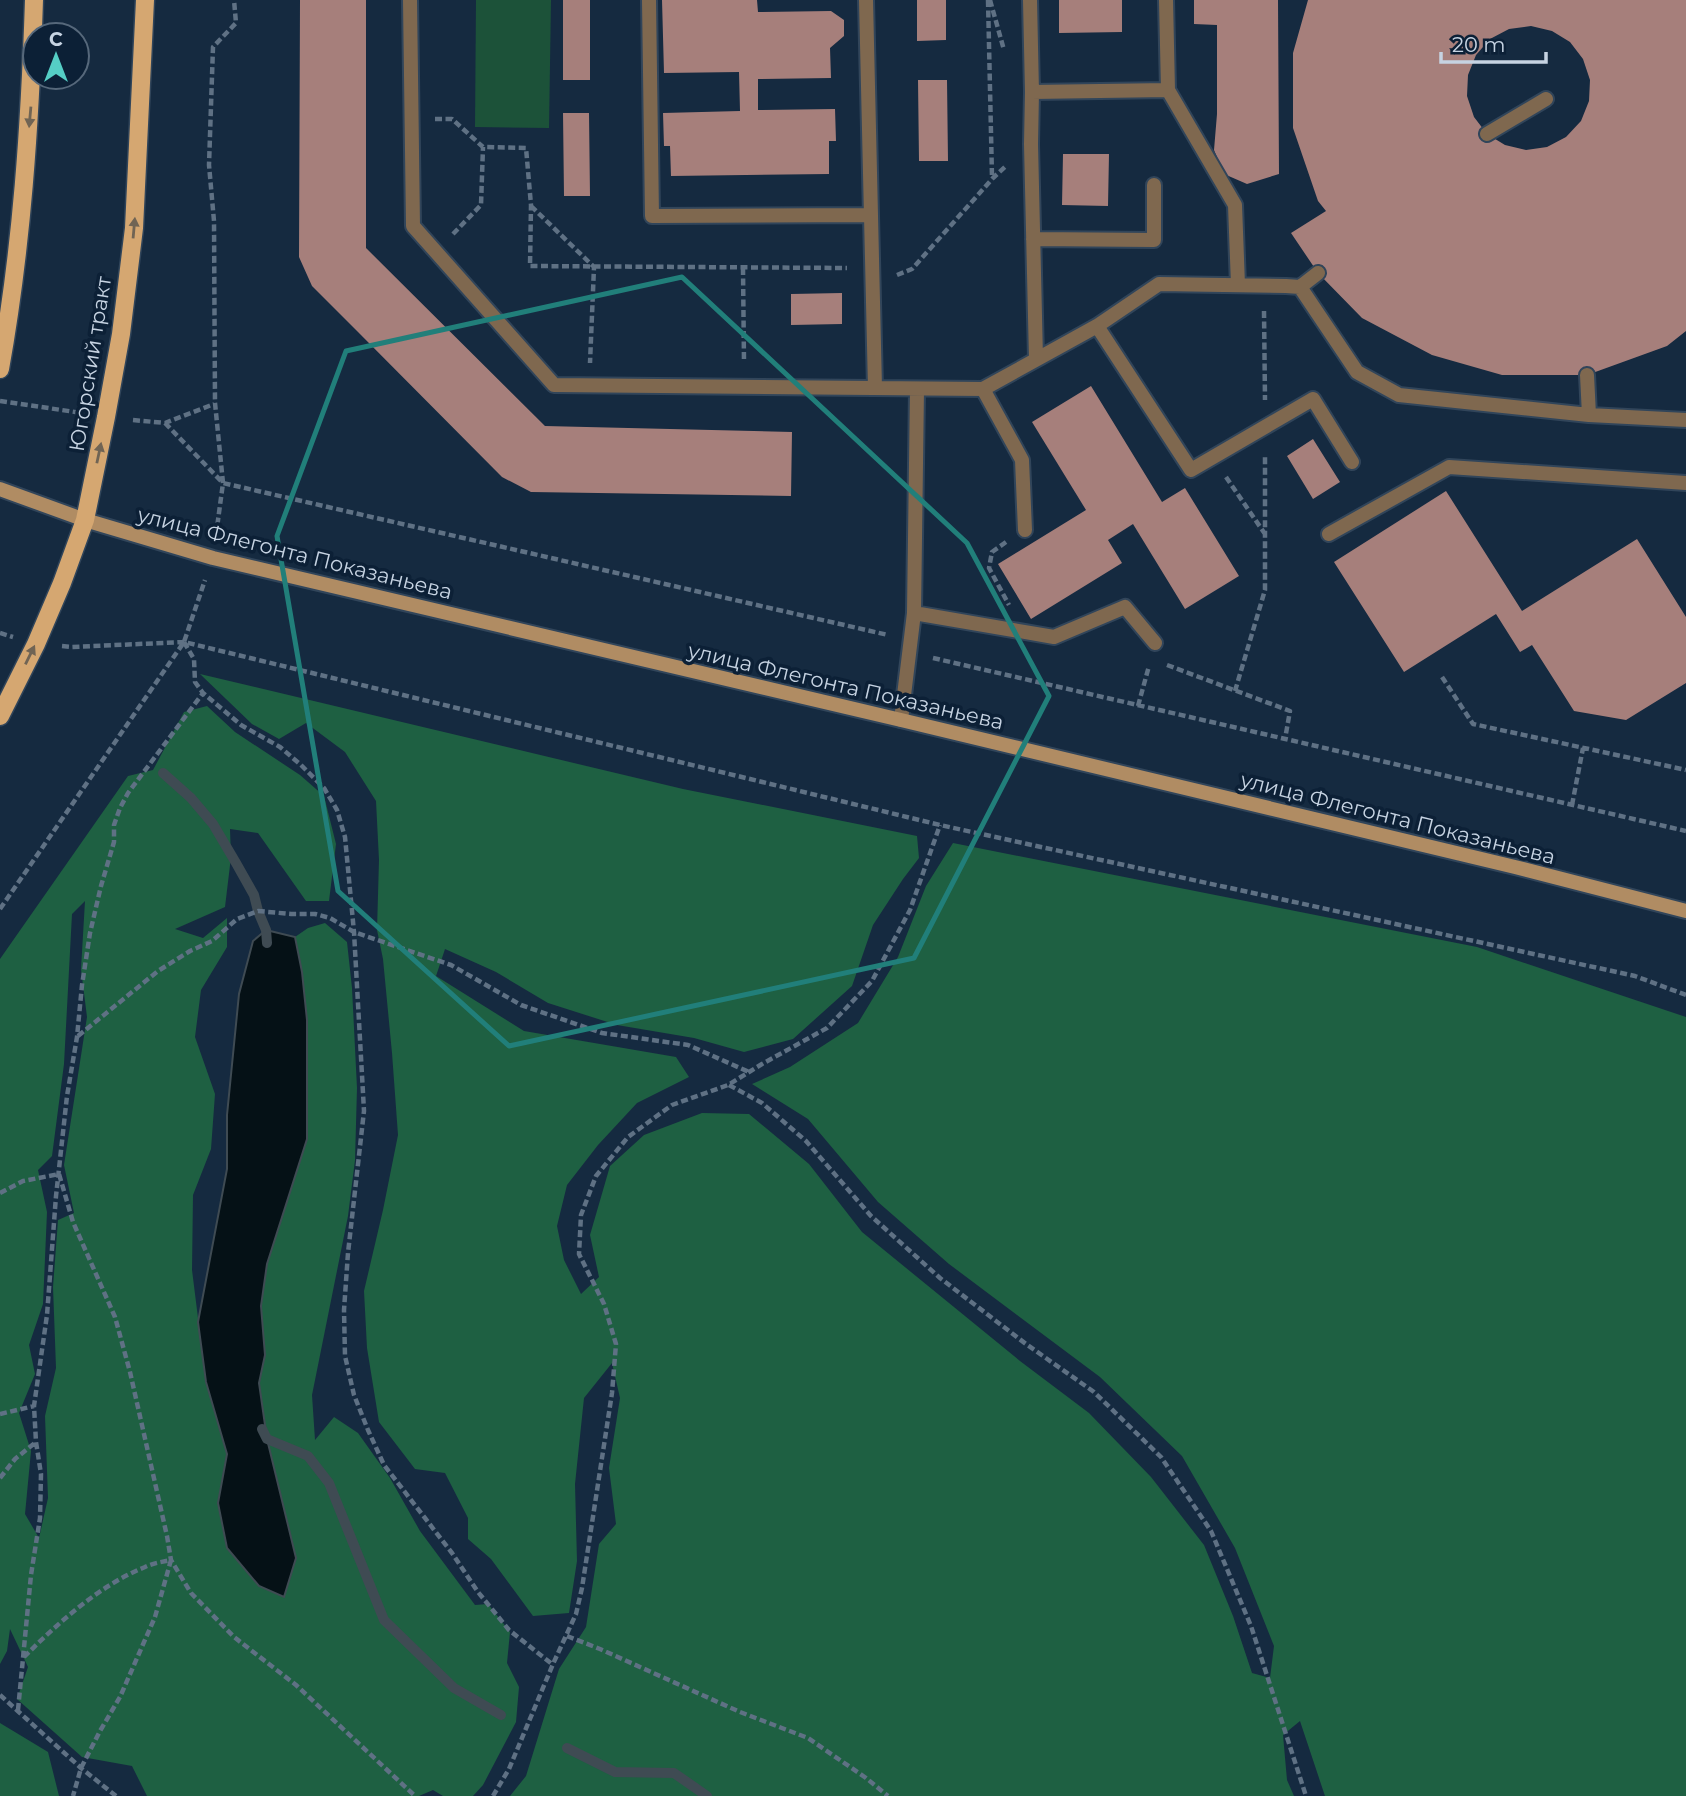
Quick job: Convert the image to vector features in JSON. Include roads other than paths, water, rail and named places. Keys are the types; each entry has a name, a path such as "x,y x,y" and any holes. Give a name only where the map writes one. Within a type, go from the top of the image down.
{"main road":[{"path":"0,369 10,315 22,207 31,99 34,0"},
{"name":"Югорский тракт","path":"0,716 36,644 85,520 106,417 121,334 134,228 145,0"},
{"name":"улица Флегонта Показаньева","path":"0,489 85,520 213,558 1516,867 1686,911"}],"lane":[{"path":"410,0 412,226 554,385 983,389 1097,326 1159,284 1300,287 1318,273"},
{"path":"649,0 652,216 871,215"},
{"path":"866,0 875,388"},
{"path":"1030,0 1036,359"},
{"path":"1167,0 1168,90 1235,205 1238,285"},
{"path":"1032,92 1168,90"},
{"path":"1487,134 1546,99"},
{"path":"1033,239 1154,240 1154,185"},
{"path":"1300,287 1357,372 1399,395 1589,415 1686,420"},
{"path":"1097,326 1191,470 1313,399 1352,461"},
{"path":"1587,375 1589,415"},
{"path":"901,720 914,613 917,389"},
{"path":"983,389 1022,460 1025,530"},
{"path":"1329,534 1448,467 1686,483"},
{"path":"914,613 1054,638 1125,607 1155,643"}],"waterway":[{"path":"163,773 191,798 213,824 254,895 266,930 267,943"},
{"path":"262,1429 267,1439 308,1456 329,1483 384,1620 454,1688 501,1715"},
{"path":"567,1748 615,1772 674,1773 707,1796"}]}
